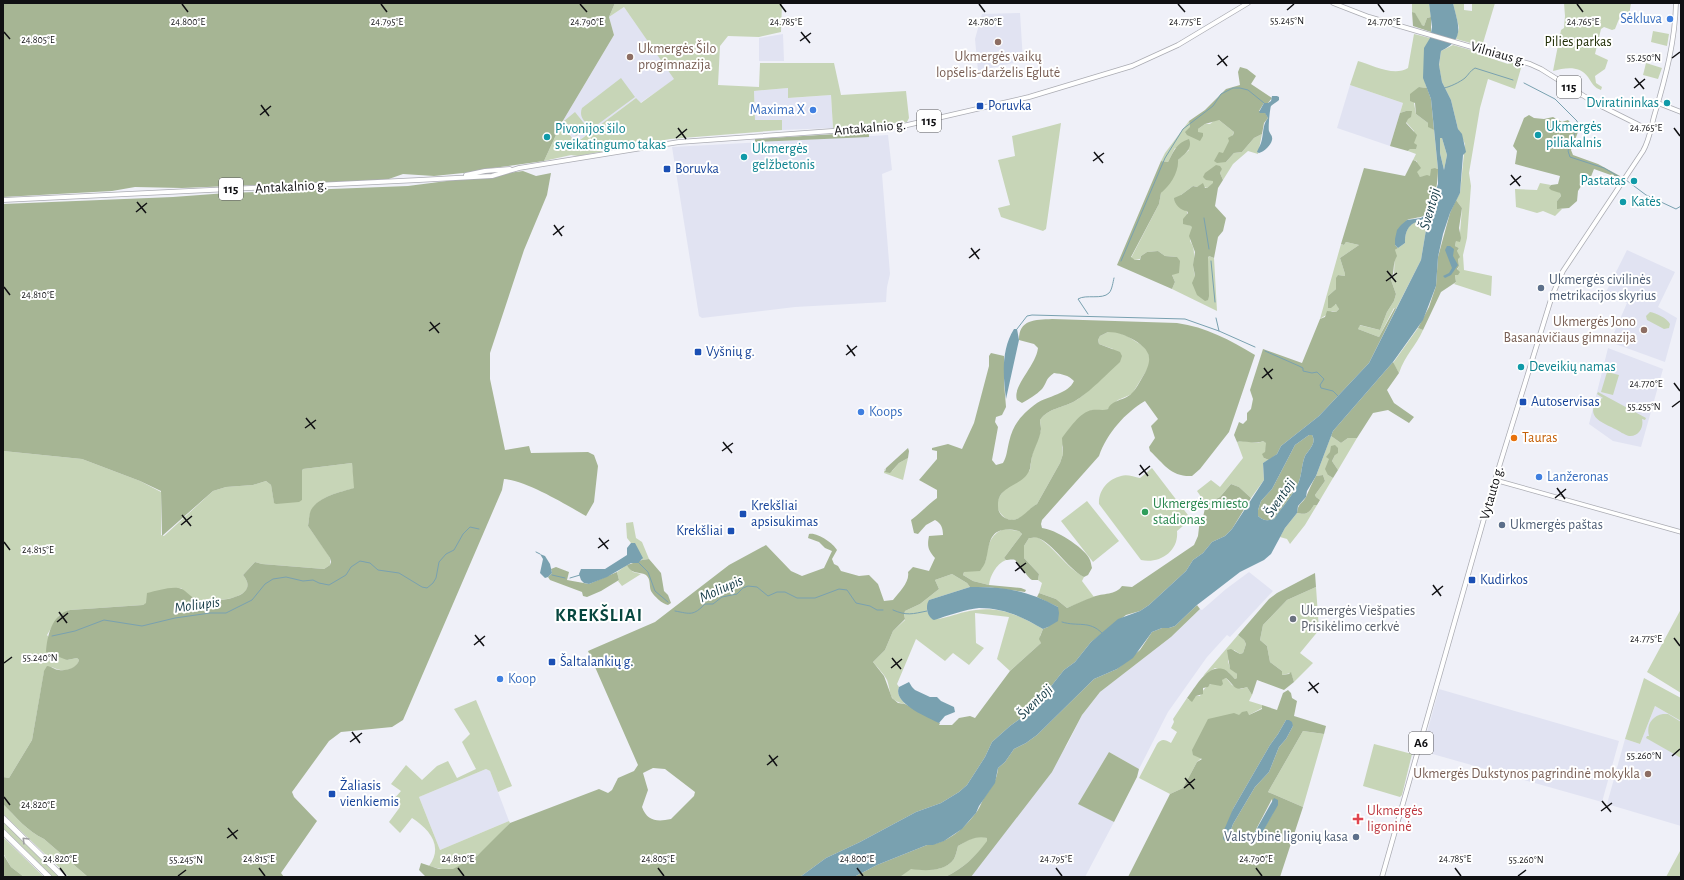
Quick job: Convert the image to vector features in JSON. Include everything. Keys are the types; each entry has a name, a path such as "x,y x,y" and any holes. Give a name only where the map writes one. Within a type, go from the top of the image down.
{"highway":[{"path":"3,818 63,877"},
{"path":"3,832 49,877"}],"main road":[{"name":"Antakalnio g.","path":"3,200 492,176 519,168 679,142 742,136 884,128 914,124 1029,97 1132,66 1178,44 1248,3"},
{"name":"Vilniaus g.","path":"1333,3 1369,17 1535,66 1595,103 1651,131"},
{"name":"A6","path":"1651,131 1668,67 1675,26 1676,3"},
{"path":"1658,103 1681,112"},
{"name":"Vytauto g.","path":"1382,877 1495,480 1558,279 1647,143 1651,131"}],"street":[{"path":"1495,480 1681,532"}],"shaded area":[{"name":"Ukmergės Šilo progimnazija","path":"624,7 675,79 640,103 636,98 576,143 561,124 614,35 609,17"},
{"name":"Ukmergės vaikų lopšelis-darželis Eglutė","path":"1020,13 1023,61 978,71 975,39 982,14"},
{"path":"783,34 784,61 759,61 759,38"},
{"path":"1350,85 1403,103 1390,146 1337,128"},
{"path":"788,88 789,98 831,95 833,128 782,130 782,120 755,120 754,91"},
{"path":"888,135 892,170 882,174 890,274 886,302 795,307 702,318 699,316 672,147"},
{"path":"1627,250 1675,272 1658,307 1677,318 1665,362 1610,342 1627,303 1606,292"},
{"path":"1608,348 1663,369 1641,447 1613,441 1589,424"},
{"path":"1249,572 1273,591 1230,637 1227,635 1207,657 1168,712 1139,769 1109,752 1079,804 1114,822 1085,877 971,877 1067,745 1082,715 1100,692 1171,637 1200,609 1202,610 1226,589"},
{"path":"1439,689 1619,741 1602,802 1422,751"},
{"name":"Ukmergės Dukstynos pagrindinė mokykla","path":"1655,706 1681,721 1681,826 1607,804 1625,739 1640,744"},
{"path":"486,769 490,771 509,821 440,850 419,797"}],"green space":[{"path":"3,3 615,3 609,17 614,35 561,124 544,161 473,172 434,176 403,174 386,180 182,188 135,187 112,191 3,197"},
{"path":"615,3 782,3 781,32 759,37 728,36 720,46 718,85 759,87 760,63 834,63 841,95 906,91 909,118 907,122 833,128 831,95 788,98 788,88 754,91 755,120 782,120 782,130 670,139 578,156 571,155 544,161 561,124 576,143 636,98 641,103 674,79 624,7 609,17"},
{"path":"1412,3 1429,3 1431,17 1427,18 1424,26 1412,12"},
{"path":"1453,3 1464,3 1464,10 1472,11 1472,3 1495,3 1483,43 1485,47 1456,39 1459,28"},
{"name":"Pilies parkas","path":"1564,3 1631,3 1629,16 1621,14 1615,29 1612,30 1604,27 1601,29 1595,54 1608,60 1605,69 1595,76 1596,83 1602,87 1601,90 1595,87 1584,73 1576,69 1567,68 1553,71 1561,30 1564,28"},
{"path":"1412,12 1415,13 1424,26 1427,18 1431,17 1431,32 1413,26"},
{"path":"1653,31 1669,34 1667,46 1651,42"},
{"path":"1414,34 1430,38 1425,83 1427,88 1419,87 1414,103 1416,114 1428,123 1429,127 1434,130 1438,169 1435,168 1431,176 1420,177 1417,175 1417,161 1413,160 1416,154 1408,151 1414,144 1414,131 1406,122 1406,111 1400,113 1403,103 1350,85 1358,61 1390,71 1408,68"},
{"path":"1453,45 1488,55 1487,57 1508,64 1510,62 1517,64 1521,68 1515,89 1488,79 1480,108 1469,173 1471,186 1467,238 1463,255 1464,270 1492,276 1491,296 1454,284 1456,282 1455,275 1459,266 1457,251 1459,248 1455,246 1460,233 1462,208 1456,200 1460,193 1465,144 1458,129 1451,100 1442,82 1439,66 1441,51"},
{"path":"1646,63 1662,68 1658,79 1643,75"},
{"path":"1240,67 1247,69 1256,76 1251,84 1272,98 1268,103 1264,103 1259,111 1265,112 1268,118 1264,123 1262,134 1254,138 1242,152 1234,153 1226,162 1217,163 1214,161 1219,152 1223,153 1229,141 1228,138 1233,135 1234,132 1219,120 1205,124 1198,129 1198,132 1203,133 1200,141 1187,135 1185,132 1190,127 1189,121 1205,110 1226,89 1240,85 1238,72"},
{"path":"621,78 635,97 586,133 584,131 591,125 582,118 582,108"},
{"path":"1419,87 1427,88 1431,99 1434,130 1428,127 1428,123 1416,114 1415,103 1410,101 1410,94"},
{"path":"1412,111 1411,117 1406,123 1417,135 1414,143 1417,145 1416,149 1410,149 1408,151 1390,146 1400,113"},
{"path":"575,112 587,127 576,136 564,121"},
{"path":"1529,115 1534,118 1544,119 1553,117 1562,122 1568,120 1578,132 1571,150 1573,155 1598,164 1620,176 1619,178 1594,169 1588,184 1583,183 1578,191 1577,201 1569,208 1557,209 1557,201 1561,196 1560,193 1549,188 1551,185 1558,184 1560,176 1515,164 1517,151 1513,146 1524,118"},
{"path":"1215,120 1219,120 1234,132 1220,162 1226,162 1234,153 1242,152 1254,138 1262,134 1258,154 1248,151 1233,164 1223,180 1220,173 1222,168 1213,181 1214,183 1207,188 1193,186 1181,195 1181,208 1187,211 1188,225 1192,226 1190,241 1194,249 1195,276 1207,261 1209,256 1214,258 1217,311 1172,289 1175,282 1172,275 1177,257 1165,256 1158,251 1147,252 1141,256 1140,259 1135,260 1131,258 1159,204 1161,193 1178,160 1189,150 1175,148 1168,162 1161,161 1165,153 1189,121 1190,127 1198,132 1198,129 1205,124 1210,124"},
{"path":"1061,123 1046,229 1043,231 1001,217 998,208 1010,205 998,160 1015,156 1012,136"},
{"path":"869,132 869,137 755,142 755,139"},
{"path":"1440,137 1442,138 1447,155 1444,170 1440,153"},
{"path":"1189,139 1189,148 1178,160 1177,169 1171,183 1161,193 1159,204 1131,257 1135,260 1140,260 1141,256 1147,252 1158,251 1165,256 1177,257 1180,261 1179,273 1172,275 1175,282 1172,289 1117,265 1161,161 1168,162 1178,145"},
{"path":"1413,160 1416,161 1421,168 1417,172 1420,177 1427,175 1430,176 1431,169 1438,169 1435,195 1427,213 1421,217 1407,220 1395,245 1398,248 1395,250 1397,256 1391,280 1396,294 1380,330 1360,325 1358,329 1379,337 1395,308 1396,309 1369,363 1319,416 1281,446 1277,454 1269,460 1264,458 1262,454 1265,452 1266,443 1263,441 1257,443 1237,442 1234,435 1239,422 1243,424 1247,420 1247,413 1251,409 1253,399 1250,390 1263,349 1302,363 1320,319 1325,317 1327,311 1336,312 1339,309 1336,304 1331,308 1328,308 1328,296 1336,289 1336,278 1338,275 1345,276 1340,258 1359,245 1346,242 1344,245 1341,244 1364,168 1405,176"},
{"path":"1216,165 1220,166 1222,169 1220,173 1223,180 1218,188 1215,206 1226,218 1223,231 1218,237 1214,258 1209,256 1208,258 1209,296 1208,300 1205,301 1197,295 1192,283 1195,276 1193,265 1195,252 1189,236 1192,227 1183,224 1183,219 1188,213 1187,211 1178,207 1174,198 1181,195 1193,186 1197,187 1203,183 1205,188 1207,188 1213,183 1213,181 1206,180 1203,177 1205,173"},
{"path":"523,171 536,176 551,173 547,195 524,250 490,353 490,379 505,450 529,446 531,453 588,452 594,455 598,466 594,502 586,516 535,488 504,479 502,490 403,720 392,727 341,732 329,741 292,792 294,797 317,821 281,873 284,877 88,877 44,839 27,828 3,804 3,777 9,778 32,740 44,671 47,666 58,670 68,669 74,667 79,660 77,658 67,660 46,652 49,633 55,621 64,612 70,610 143,605 146,603 147,593 162,589 181,588 192,597 205,601 233,598 241,594 246,589 247,583 243,575 255,562 262,564 324,569 330,565 330,558 308,526 310,513 319,501 337,493 354,488 352,463 303,469 302,500 299,502 274,503 271,485 266,481 253,485 226,487 213,491 162,536 161,491 140,481 82,459 3,451 3,204 408,186"},
{"path":"1540,183 1551,185 1560,193 1561,196 1557,201 1557,208 1562,209 1555,216 1543,211 1537,213 1516,207 1515,189 1537,190"},
{"path":"1456,200 1462,208 1459,228 1461,238 1460,242 1456,241 1455,246 1459,248 1457,251 1460,257 1458,259 1459,266 1457,269 1460,272 1458,275 1455,275 1456,282 1441,292 1423,330 1418,328 1429,307 1436,286 1438,257 1450,213"},
{"path":"1428,218 1421,260 1396,309 1394,308 1379,337 1358,329 1359,325 1380,330 1396,294 1391,280 1394,274 1395,250 1405,243 1406,232 1410,225"},
{"path":"1346,242 1359,245 1340,258 1345,276 1338,275 1336,289 1328,296 1334,305 1337,304 1339,309 1336,312 1332,311 1320,319 1341,244 1344,245"},
{"path":"1650,312 1664,318 1670,324 1669,328 1664,329 1647,320 1646,316"},
{"path":"1052,319 1177,323 1218,335 1255,355 1229,432 1200,469 1192,476 1185,476 1168,469 1150,451 1149,447 1155,438 1151,426 1158,419 1145,401 1130,411 1107,439 1099,456 1042,520 1042,528 1061,535 1075,544 1086,554 1090,559 1092,568 1088,575 1084,577 1078,573 1044,541 1037,538 1029,538 1024,546 1024,558 1039,574 1038,580 1032,580 1015,560 1006,560 1004,558 1022,534 1019,531 1013,530 998,531 992,537 986,561 980,571 964,572 963,575 973,581 989,585 1021,588 1026,590 1025,592 987,587 970,587 967,583 952,574 935,580 939,589 920,604 905,611 905,619 893,631 885,650 873,662 884,676 892,698 898,703 905,704 940,723 939,725 952,725 959,718 970,716 975,718 1010,671 1041,643 1039,639 1043,629 1048,627 1058,607 1037,597 1039,593 1056,599 1067,608 1093,597 1116,591 1122,586 1132,587 1194,545 1198,536 1200,519 1203,517 1206,504 1220,497 1231,484 1239,487 1251,498 1232,529 1225,536 1212,542 1203,553 1193,560 1186,571 1149,605 1140,611 1126,615 1091,642 1075,662 1064,670 1032,710 1010,726 992,742 985,757 967,785 959,792 941,803 916,812 860,842 826,858 800,877 426,877 419,870 421,863 439,869 453,869 477,856 510,823 599,789 608,793 612,790 618,778 634,771 638,765 588,651 655,622 729,565 766,545 791,571 802,576 824,568 832,551 825,548 819,542 808,538 809,534 812,534 828,541 835,547 837,550 832,559 834,564 838,566 841,571 859,576 869,575 878,584 884,601 893,600 906,583 908,572 913,567 929,571 935,558 929,548 929,536 943,535 942,528 935,520 926,525 918,534 914,533 911,520 937,498 937,490 919,480 937,459 937,451 932,450 932,448 948,444 962,449 974,423 989,366 989,356 991,353 1004,356 1006,407 1002,415 996,417 995,422 998,427 992,460 996,465 1003,463 1013,430 1023,415 1037,403 1063,392 1074,381 1065,375 1054,373 1048,379 1044,387 1035,395 1022,403 1017,400 1016,394 1018,388 1033,362 1038,348 1034,344 1019,340 1022,328 1029,322","holes":["1108,332 1124,335 1134,340 1144,348 1149,356 1146,372 1129,396 1112,403 1108,409 1088,411 1075,421 1062,438 1063,454 1060,463 1037,504 1022,516 1014,520 1005,518 999,511 999,499 1001,494 1026,476 1030,470 1033,454 1041,429 1040,420 1047,413 1075,401 1092,388 1120,362 1122,356 1120,352 1099,344 1098,340 1100,336","653,768 665,769 695,792 694,796 671,819 657,820 650,818 644,812 642,807 648,790 643,773"]},
{"path":"1418,328 1423,330 1404,361 1399,373 1393,363"},
{"path":"1108,332 1117,332 1127,336 1143,346 1148,352 1150,361 1148,368 1132,394 1118,400 1104,411 1092,410 1068,430 1062,447 1063,454 1060,463 1037,504 1020,518 1009,520 1003,516 998,509 998,502 1000,496 1011,484 1030,470 1032,455 1041,430 1040,420 1047,413 1075,401 1093,385 1113,349 1099,344 1098,340 1100,336"},
{"path":"1393,362 1399,373 1387,390 1394,403 1414,417 1409,423 1388,410 1373,413 1357,438 1348,438 1341,443 1331,436 1333,431"},
{"path":"1607,372 1619,375 1613,395 1601,392"},
{"path":"1598,392 1646,418 1645,420 1642,419 1640,431 1636,435 1629,436 1596,418 1593,411 1594,406 1598,400 1603,398 1597,394"},
{"path":"1309,435 1312,435 1314,441 1305,456 1299,483 1274,519 1262,519 1258,516 1261,501 1272,489 1295,445"},
{"path":"1331,436 1341,443 1348,438 1357,438 1338,470 1332,461 1335,455 1330,452 1328,475 1333,478 1320,500 1315,495 1325,481 1323,475 1316,476"},
{"path":"1243,441 1258,443 1263,441 1267,443 1264,458 1269,460 1263,463 1264,480 1251,498 1239,487 1231,484 1220,497 1206,504 1197,491 1211,480 1220,487 1243,458 1237,442"},
{"path":"1335,445 1338,448 1338,453 1332,461 1338,470 1333,478 1328,475 1325,469 1329,459 1326,457 1330,452 1331,446"},
{"path":"908,448 908,458 899,463 890,473 885,472 886,468"},
{"path":"3,451 82,459 140,481 161,492 161,535 164,536 213,491 226,487 253,485 266,481 271,485 274,502 302,500 303,469 352,463 355,488 325,498 315,505 310,513 308,526 330,558 330,565 324,569 262,564 255,562 243,575 247,583 247,589 242,594 234,597 215,600 199,600 189,596 181,588 143,605 70,610 59,615 47,635 67,660 77,658 79,660 75,667 71,669 59,670 52,667 44,672 32,740 9,778 3,777"},
{"path":"908,458 903,480 884,473 884,471 892,471 899,463"},
{"name":"Ukmergės miesto stadionas","path":"1152,468 1191,519 1177,531 1175,545 1167,554 1161,558 1148,561 1141,560 1099,504 1099,499 1102,490 1112,480 1123,475 1140,478"},
{"path":"1323,475 1325,481 1315,495 1320,500 1317,505 1314,505 1307,513 1297,513 1299,505 1306,497 1316,476"},
{"path":"1087,501 1119,541 1093,562 1061,521"},
{"path":"1314,505 1317,505 1305,525 1290,544 1287,539 1280,537 1297,513 1307,513"},
{"path":"633,522 636,538 642,542 649,559 642,560 634,543 631,543 627,538 626,523"},
{"path":"1004,529 1019,531 1022,534 1004,558 1006,560 999,564 994,571 989,585 973,581 963,575 964,572 986,561 987,551 992,538 999,531"},
{"path":"1037,537 1049,546 1071,568 1084,577 1082,581 1094,597 1067,608 1056,599 1039,593 1042,583 1038,580 1039,574 1024,558 1024,546 1029,538"},
{"path":"649,559 661,573 664,591 668,595 671,603 668,605 652,593 649,578 646,575 633,572 627,565"},
{"path":"627,565 633,572 641,574 622,586 618,581 617,572"},
{"path":"556,567 569,572 567,580 589,584 617,572 619,580 601,591 587,597 583,596 582,592 550,580 548,577 552,573 551,569"},
{"path":"1315,573 1316,587 1287,600 1263,625 1260,640 1267,646 1270,662 1282,671 1282,675 1289,674 1291,672 1294,682 1284,690 1257,680 1252,695 1247,687 1239,689 1226,678 1222,680 1223,684 1221,686 1210,684 1208,687 1203,688 1203,694 1196,696 1192,702 1187,698 1202,678 1211,670 1223,669 1235,679 1237,678 1237,674 1230,669 1227,650 1231,649 1240,654 1243,653 1246,644 1238,635 1269,599 1277,593"},
{"path":"952,574 967,583 970,587 929,600 927,611 932,619 944,618 976,610 987,609 1006,612 1043,629 1040,636 1041,643 1010,671 997,659 1009,617 975,613 976,643 984,648 969,665 953,653 945,661 916,639 897,684 899,687 899,694 905,704 895,701 891,696 887,680 873,662 885,650 893,631 905,620 905,611 920,604 939,589 935,580"},
{"path":"1316,587 1319,630 1300,653 1313,663 1294,682 1291,673 1282,675 1282,671 1270,662 1267,646 1260,640 1263,625 1287,600"},
{"path":"1197,605 1200,609 1171,637 1100,692 1082,715 1052,772 971,877 945,877 969,862 983,847 987,841 987,838 975,838 958,846 954,859 950,863 934,870 911,869 900,877 854,877 877,865 927,845 941,842 954,835 971,820 978,811 995,781 998,768 1005,762 1014,749 1037,735 1094,679 1117,669 1140,650 1152,632 1162,628 1175,626"},
{"path":"1681,609 1681,693 1647,672"},
{"path":"1238,635 1246,644 1243,653 1240,654 1234,650 1228,661 1230,668 1237,674 1237,678 1235,679 1228,672 1215,668 1203,676"},
{"path":"1226,678 1232,685 1241,689 1247,687 1252,695 1249,701 1262,705 1262,708 1249,715 1197,762 1183,788 1170,794 1139,778 1157,744 1164,740 1171,743 1177,732 1171,728 1174,722 1173,719 1187,698 1189,700 1196,696 1200,696 1208,686 1214,682"},
{"path":"1644,678 1681,698 1681,721 1655,706 1640,744 1625,739"},
{"path":"1288,690 1291,693 1292,698 1297,701 1294,716 1326,726 1324,734 1303,731 1268,792 1303,807 1280,877 1128,877 1170,794 1183,788 1197,762 1202,759 1193,755 1192,750 1208,719 1234,713 1239,715 1242,712 1247,711 1249,715 1262,709 1262,705 1277,710 1283,693","holes":["1286,720 1293,726 1286,739 1279,747 1269,772 1255,787 1233,824 1227,841 1233,809","1272,799 1273,813 1255,844 1251,839"]},
{"path":"476,700 512,786 498,792 490,771 486,769 419,797 440,850 509,821 510,823 485,849 470,861 454,869 448,870 429,866 435,852 435,845 424,827 412,818 400,833 389,822 400,807 393,800 401,791 391,784 406,765 422,780 437,766 448,761 457,778 476,769 462,742 470,734 454,709"},
{"path":"1663,714 1668,714 1681,722 1681,758 1646,738 1649,736 1648,728 1653,719"},
{"path":"1303,731 1324,734 1303,807 1268,792"},
{"path":"1374,744 1412,754 1402,795 1400,797 1363,786"},
{"path":"1109,752 1139,769 1137,777 1114,822 1078,804"},
{"path":"3,804 27,828 44,839 88,877 69,877 3,814"},
{"path":"3,821 61,877 53,877 3,828"},
{"path":"981,836 987,838 988,841 969,862 952,874 945,877 900,877 911,868 934,870 945,866 954,859 958,846 970,839"},
{"path":"3,837 44,877 24,877 11,867 3,853"},
{"path":"1681,849 1681,877 1666,877 1680,851"},
{"path":"3,854 11,867 24,877 3,877"}],"water":[{"name":"Šventoji","path":"1429,3 1453,3 1458,25 1457,36 1454,42 1441,51 1439,65 1442,82 1451,100 1458,129 1462,134 1466,152 1463,155 1460,193 1450,213 1443,234 1438,257 1436,286 1423,320 1393,362 1333,431 1316,476 1307,491 1306,497 1298,506 1297,513 1285,528 1271,554 1264,560 1240,572 1197,605 1175,626 1162,628 1152,632 1133,658 1117,669 1094,679 1037,735 1014,749 1005,762 998,768 995,783 979,806 976,813 962,829 944,841 933,845 927,845 877,865 854,877 800,877 826,858 860,842 916,812 941,803 959,792 967,785 985,757 992,742 1010,726 1032,710 1064,670 1075,662 1091,642 1118,619 1140,611 1149,605 1186,571 1193,560 1203,553 1212,542 1225,536 1232,529 1264,480 1263,463 1277,454 1281,446 1319,416 1369,363 1421,260 1428,218 1418,221 1410,226 1406,232 1405,243 1398,248 1395,245 1397,230 1407,220 1421,218 1425,215 1431,206 1438,184 1438,169 1431,99 1423,78 1424,48 1430,38 1432,27","holes":["1440,138 1442,138 1447,155 1444,170 1440,153","1309,435 1312,435 1314,441 1305,456 1299,483 1274,519 1262,519 1258,516 1261,501 1272,489 1295,445"]},
{"path":"1272,96 1279,97 1279,100 1271,106 1269,132 1272,136 1272,140 1267,148 1259,153 1257,152 1268,118 1265,113 1259,112 1264,103 1271,101"},
{"path":"1447,246 1454,249 1453,256 1458,265 1451,275 1445,278 1443,276 1449,273 1452,268 1445,250"},
{"path":"1014,329 1017,329 1019,340 1006,399 1004,381 1005,354"},
{"path":"631,543 635,543 643,558 638,563 631,563 607,577 589,584 584,583 581,580 579,574 581,569 605,569 627,555 627,548"},
{"path":"540,554 545,556 550,564 552,573 545,578 540,573 543,559"},
{"path":"970,587 994,587 1026,593 1037,597 1058,607 1058,621 1043,629 1013,614 988,608 962,611 934,620 928,614 927,608 929,600"},
{"path":"909,682 915,690 930,697 937,697 941,701 954,707 955,712 945,716 939,723 912,709 905,704 898,693 899,687"},
{"path":"1286,720 1292,722 1293,726 1286,739 1279,747 1269,772 1255,787 1233,824 1227,841 1225,841 1223,839 1224,830 1233,809"},
{"path":"1274,798 1278,800 1278,805 1258,840 1253,845 1250,844 1251,839"}],"waterway":[{"path":"1444,88 1463,80 1475,68 1513,80"},
{"path":"1524,83 1555,99 1577,121 1578,125 1568,151 1570,157 1604,168 1623,179"},
{"path":"1121,261 1165,158 1183,129 1213,106 1221,94 1233,88 1248,90 1264,103"},
{"path":"1626,180 1646,195 1676,209 1681,206"},
{"path":"1204,218 1209,249"},
{"path":"1211,261 1215,302"},
{"path":"1088,314 1078,299 1106,295 1111,290 1114,278"},
{"path":"1017,329 1027,316 1032,315 1185,319 1219,331 1255,347"},
{"path":"1216,318 1219,331"},
{"path":"1265,351 1303,368 1303,371 1312,373 1317,372 1324,379 1320,385 1321,388 1333,391 1338,396"},
{"name":"Moliupis","path":"52,636 75,631 104,620 142,626 175,618 210,613 226,613 252,600 265,584 273,579 286,577 303,581 313,580 329,585 346,575 351,567 360,561 370,563 378,570 399,573 422,587 427,588 436,578 439,562 446,554 454,550 463,534 470,527 479,529"},
{"name":"Moliupis","path":"536,552 540,554"},
{"name":"Moliupis","path":"638,562 648,572 655,591 668,602"},
{"name":"Moliupis","path":"552,575 565,578"},
{"name":"Moliupis","path":"570,578 580,575"},
{"name":"Moliupis","path":"675,611 688,613 698,611 705,604 713,604 722,597 737,594 743,588 748,586 757,587 768,596 777,592 785,592 797,598 815,598 839,589 847,590 856,603 870,606 877,610 883,610"},
{"name":"Moliupis","path":"893,610 910,614 927,611"},
{"name":"Moliupis","path":"1062,622 1093,626 1102,633"}],"place":[{"name":"Sėkluva","path":"1670,19"},
{"name":"Ukmergės vaikų lopšelis-darželis Eglutė","path":"998,42"},
{"name":"Ukmergės Šilo progimnazija","path":"630,57"},
{"name":"Dviratininkas","path":"1667,103"},
{"name":"Poruvka","path":"980,106"},
{"name":"Maxima X","path":"813,110"},
{"name":"Ukmergės piliakalnis","path":"1538,135"},
{"name":"Pivonijos šilo sveikatingumo takas","path":"547,137"},
{"name":"Ukmergės gelžbetonis","path":"744,157"},
{"name":"Boruvka","path":"667,169"},
{"name":"Pastatas","path":"1634,181"},
{"name":"Katės","path":"1623,202"},
{"name":"Ukmergės civilinės metrikacijos skyrius","path":"1541,288"},
{"name":"Ukmergės Jono Basanavičiaus gimnazija","path":"1644,330"},
{"name":"Vyšnių g.","path":"698,352"},
{"name":"Deveikių namas","path":"1521,367"},
{"name":"Autoservisas","path":"1523,402"},
{"name":"Koops","path":"861,412"},
{"name":"Tauras","path":"1514,438"},
{"name":"Lanžeronas","path":"1539,477"},
{"name":"Ukmergės miesto stadionas","path":"1145,512"},
{"name":"Krekšliai apsisukimas","path":"743,514"},
{"name":"Ukmergės paštas","path":"1502,525"},
{"name":"Krekšliai","path":"731,531"},
{"name":"Kudirkos","path":"1472,580"},
{"name":"Ukmergės Viešpaties Prisikėlimo cerkvė","path":"1293,619"},
{"name":"Šaltalankių g.","path":"552,662"},
{"name":"Koop","path":"500,679"},
{"name":"Ukmergės Dukstynos pagrindinė mokykla","path":"1648,774"},
{"name":"Žaliasis vienkiemis","path":"332,794"},
{"name":"Ukmergės ligoninė","path":"1358,819"},
{"name":"Valstybinė ligonių kasa","path":"1356,837"}],"district":[{"name":"KREKŠLIAI","path":"599,616"}]}
